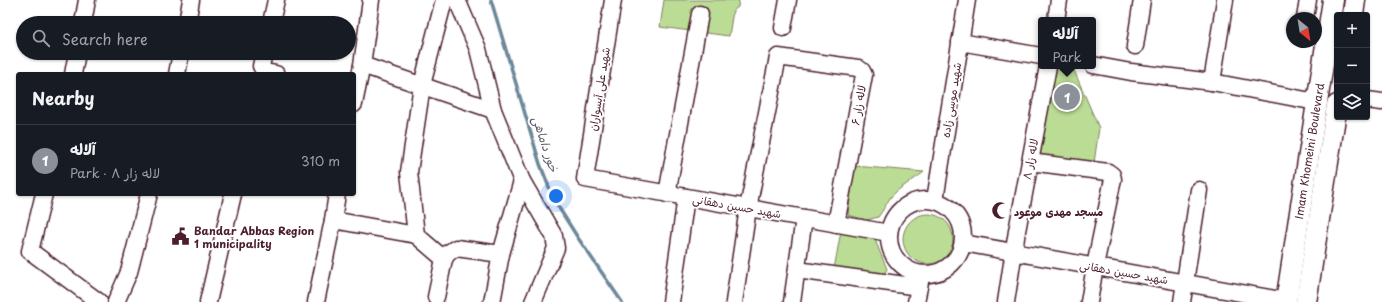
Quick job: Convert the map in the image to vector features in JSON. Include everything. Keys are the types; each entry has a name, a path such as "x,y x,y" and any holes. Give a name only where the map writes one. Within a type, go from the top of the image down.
{"main road":[{"name":"Imam Khomeini Boulevard","path":"1286,301 1316,102 1334,0"},
{"path":"1353,12 1355,0"},
{"name":"Imam Khomeini Boulevard","path":"1306,302 1335,120"}],"street":[{"path":"84,16 87,0"},
{"path":"188,16 191,0"},
{"path":"273,16 276,0"},
{"path":"356,94 362,65 371,0"},
{"path":"416,235 409,172 422,85 444,0"},
{"path":"457,0 478,49 493,110 522,181 554,236 556,248 533,302"},
{"name":"شهید علی آبسواران","path":"585,179 613,0"},
{"path":"783,28 788,0"},
{"name":"شهید موسی زاده","path":"935,200 967,0"},
{"path":"1056,17 1059,0"},
{"path":"1135,46 1142,0"},
{"path":"1212,82 1225,0"},
{"path":"1306,12 1308,0"},
{"path":"667,194 700,14"},
{"path":"960,42 1038,55"},
{"name":"لاله زار ۶","path":"748,208 778,57 858,68 864,75 836,224"},
{"path":"73,72 76,60"},
{"path":"177,72 180,60"},
{"path":"262,60 261,66 265,72"},
{"path":"362,65 493,110"},
{"path":"1096,66 1131,72 1212,82 1316,102"},
{"name":"لاله زار ۸","path":"1006,302 1047,69"},
{"path":"1370,100 1382,102"},
{"path":"1030,162 1108,172 1112,175 1113,179 1095,266 1090,302"},
{"name":"شهید حسین دهقانی","path":"585,179 889,233"},
{"path":"492,302 501,254 522,181"},
{"path":"1182,302 1200,190"},
{"path":"44,196 30,251 99,302"},
{"path":"116,302 129,272 148,196"},
{"path":"208,302 233,196"},
{"path":"316,302 334,220 337,196"},
{"path":"671,302 686,198"},
{"path":"797,270 919,288 936,273 947,268 956,260 962,249 962,224 956,213 946,204 935,200 922,199 910,203 899,211 892,221 889,233 890,245 894,256 902,265 912,271 919,288"},
{"path":"734,302 748,208"},
{"path":"792,302 804,218"},
{"path":"334,220 416,235 444,258"},
{"name":"شهید حسین دهقانی","path":"963,243 1286,301"},
{"path":"436,297 444,258 448,253 456,248 501,254"}],"green space":[{"path":"664,0 739,0 738,7 733,11 729,36 660,27"},
{"path":"1053,69 1073,69 1099,128 1094,163 1039,155"},
{"path":"854,166 924,172 894,194 878,217 867,220 848,215"},
{"path":"923,214 933,214 946,221 953,234 953,244 946,257 933,264 923,264 914,260 907,253 903,244 903,234 907,225 914,218"},
{"path":"841,231 865,235 875,240 887,269 883,276 834,269"}],"waterway":[{"name":"خور داماهی","path":"491,0 540,164 554,200 622,302"}],"place":[{"name":"آلاله","path":"1067,97"},
{"name":"مسجد مهدی موعود","path":"1001,211"},
{"name":"Bandar Abbas Region 1 municipality","path":"181,236"}]}
